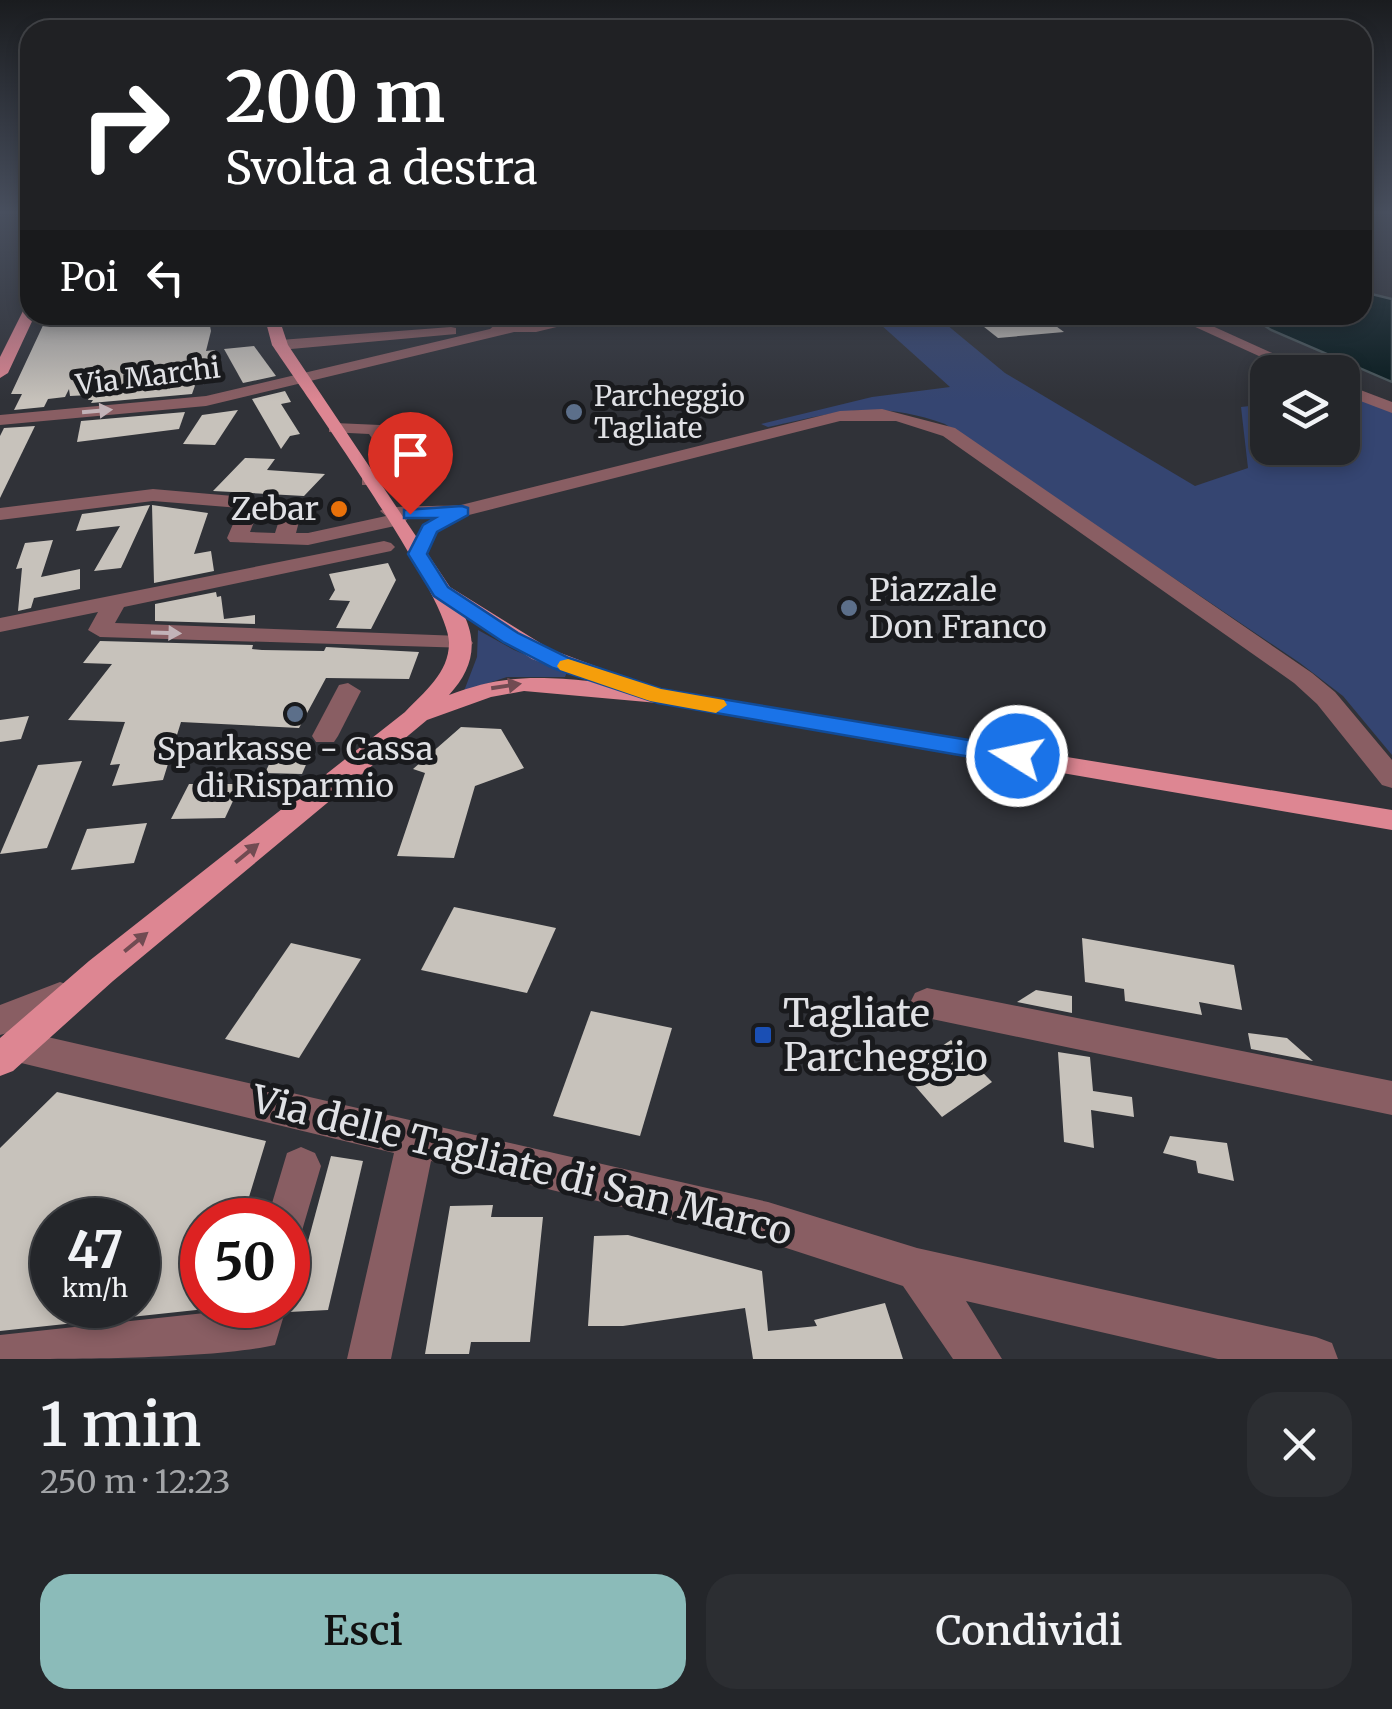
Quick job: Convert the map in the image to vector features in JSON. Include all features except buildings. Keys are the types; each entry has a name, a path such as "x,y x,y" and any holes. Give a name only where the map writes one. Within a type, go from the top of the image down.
{"main road":[{"path":"0,373 24,325"},
{"path":"6,1042 414,718 455,673 462,643 441,591 302,380 275,330"},
{"path":"441,591 541,654 658,696"},
{"path":"414,718 485,690 524,684 658,696 1392,820"}],"street":[{"path":"275,330 339,325"},
{"path":"515,328 523,325"},
{"path":"275,330 551,325"},
{"path":"1199,325 1267,355"},
{"name":"Via Marchi","path":"0,420 206,400 515,328"},
{"path":"1360,395 1392,408"},
{"path":"252,502 237,538 308,539 393,516 462,512 840,416 878,414 923,420 949,432 1303,678 1326,698 1392,778"},
{"path":"335,428 374,429 400,465 370,480"},
{"path":"0,514 153,494 293,506 284,539"},
{"path":"418,554 429,529 462,512"},
{"path":"308,539 313,563"},
{"path":"0,625 384,547"},
{"path":"115,602 100,630 462,643"},
{"path":"324,736 348,691"},
{"path":"927,1003 1392,1098"},
{"name":"Via delle Tagliate di San Marco","path":"6,1042 768,1222 918,1269 1316,1359"},
{"path":"369,1359 416,1138"},
{"path":"293,1198 301,1166"},
{"path":"918,1269 980,1359"},
{"path":"0,1357 260,1328"}],"shaded area":[{"path":"1372,294 1392,299 1392,382 1360,368 1360,355 1329,355 1264,325 1372,325"},
{"path":"881,325 947,325 1005,373 1195,486 1248,468 1241,407 1250,406 1250,465 1360,465 1360,399 1392,412 1392,755 1343,696 1300,663 945,424 898,412 856,410 768,427 761,424 872,397 950,387"},
{"path":"478,630 567,672 565,677 507,677 464,691 477,657"}],"slow traffic":[{"path":"568,666 658,696 716,705"}],"place":[{"name":"Parcheggio Tagliate","path":"574,412"},
{"name":"Zebar","path":"339,509"},
{"name":"Piazzale Don Franco","path":"849,608"},
{"name":"Sparkasse - Cassa di Risparmio","path":"295,714"},
{"name":"Tagliate Parcheggio","path":"763,1035"}],"route":[{"path":"410,514 462,512 429,529 418,554 441,591 510,637 561,663 658,696 1017,756"}]}
